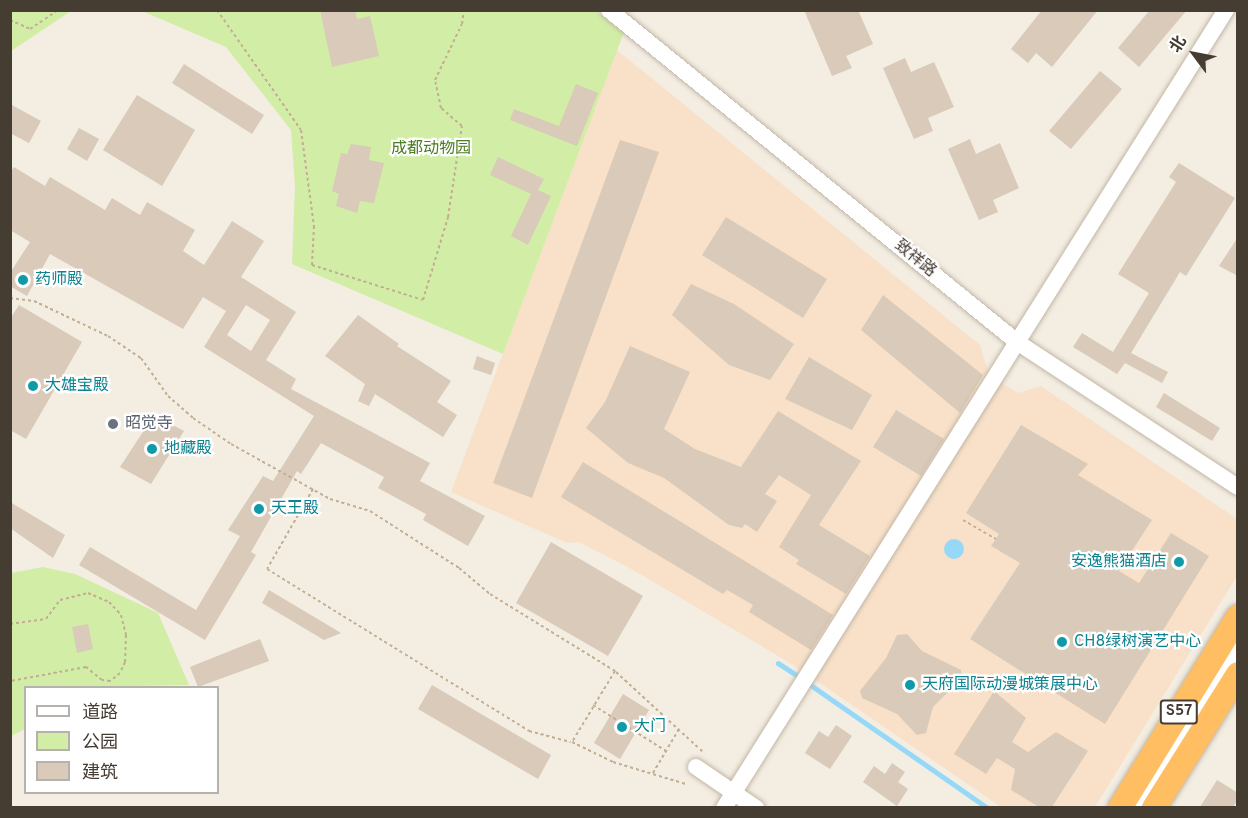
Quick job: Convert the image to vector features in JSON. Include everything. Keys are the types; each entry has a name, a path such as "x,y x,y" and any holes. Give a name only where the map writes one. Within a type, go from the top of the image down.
{"highway":[{"name":"S57","path":"1120,807 1238,617"},
{"name":"S57","path":"1154,807 1238,674"}],"street":[{"name":"致祥路","path":"609,10 1017,342 1238,487"},
{"path":"724,807 1226,10"},
{"path":"1138,807 1238,647"},
{"path":"700,760 734,792 756,807"}],"path":[{"path":"10,20 30,29 58,10"},
{"path":"217,10 301,130 314,226 312,265 423,300 448,217 462,126 441,108 435,80 462,24 464,10"},
{"path":"10,298 34,301 108,336 141,358 168,396 193,418 330,499 370,511 459,568 490,594 615,671 679,729 700,760"},
{"path":"313,489 267,570 529,731 572,742 613,762 686,784"},
{"path":"963,520 996,539"},
{"path":"10,624 46,619 60,600 88,593 109,602 121,615 126,635 125,662 120,673 110,681 102,680 86,667 10,681"},
{"path":"572,742 615,671"},
{"path":"594,705 666,751"},
{"path":"652,774 679,729"}],"shaded area":[{"path":"617,50 980,345 989,375 1018,393 1041,386 1237,519 1237,576 1095,807 1001,807 795,666 635,571 579,542 567,543 451,492"}],"green space":[{"path":"11,10 71,10 71,11 11,51"},
{"name":"成都动物园","path":"595,10 624,32 503,354 292,264 295,186 291,130 226,47 142,11"},
{"path":"43,567 75,574 158,613 189,685 24,686 24,730 11,736 11,573"}],"water":[{"path":"954,539 961,542 964,549 961,556 954,559 947,556 944,549 947,542"}],"building":[{"path":"320,10 355,10 357,19 370,16 379,56 332,67"},
{"path":"804,10 858,10 873,44 846,56 852,68 832,76"},
{"path":"1042,10 1098,10 1052,67 1036,53 1028,63 1011,49"},
{"path":"1150,10 1187,10 1139,67 1118,48"},
{"path":"905,58 911,72 934,62 954,107 928,118 933,131 914,139 883,68"},
{"path":"184,64 264,115 252,134 172,83"},
{"path":"1100,71 1122,89 1071,149 1049,131"},
{"path":"576,84 598,93 577,146 510,120 514,109 559,126"},
{"path":"137,95 195,130 162,186 103,150"},
{"path":"10,104 41,121 29,143 10,133"},
{"path":"79,128 99,139 87,161 67,149"},
{"path":"970,139 976,154 1000,143 1019,188 993,200 998,212 979,220 948,149"},
{"path":"620,140 659,152 532,498 493,483"},
{"path":"351,144 371,147 369,160 384,163 374,203 360,201 357,213 336,206 339,194 332,191 341,153 347,154"},
{"path":"498,157 544,179 538,190 551,196 528,245 511,236 531,194 490,175"},
{"path":"1179,163 1235,198 1186,276 1180,272 1131,353 1168,372 1162,383 1125,363 1117,374 1073,347 1082,333 1113,352 1149,293 1118,274 1176,182 1169,177"},
{"path":"14,167 45,186 50,177 105,210 112,198 140,215 147,202 195,230 183,251 204,265 232,221 264,241 241,277 296,312 266,360 296,379 291,389 430,463 420,481 485,516 468,546 423,520 426,514 378,488 384,477 321,443 301,474 297,471 251,552 256,555 205,640 79,565 90,547 196,610 240,536 228,530 263,476 273,481 314,416 204,347 226,311 203,297 183,329 50,254 27,296 10,286 10,273 30,242 10,230 10,173","holes":["246,305 270,320 251,351 227,335"]},
{"path":"726,217 827,279 803,318 702,255"},
{"path":"1238,237 1238,276 1219,266"},
{"path":"691,284 734,304 794,344 770,380 729,365 672,315"},
{"path":"883,295 983,375 960,413 861,330"},
{"name":"大雄宝殿","path":"19,305 82,342 26,439 10,430 10,319"},
{"path":"358,315 399,344 397,346 451,381 437,402 457,415 443,437 375,394 369,406 358,401 365,384 325,356"},
{"path":"630,346 690,372 664,429 695,449 741,467 778,411 861,461 819,525 870,556 846,594 796,564 799,560 779,547 811,495 779,475 765,494 777,501 757,532 745,524 742,528 729,525 664,478 628,463 586,428 605,402"},
{"path":"477,356 495,363 491,375 473,369"},
{"path":"809,357 872,395 852,430 785,399"},
{"path":"1164,393 1220,428 1212,441 1156,407"},
{"path":"896,410 944,439 921,476 873,447"},
{"name":"地藏殿","path":"154,415 184,431 151,484 120,467"},
{"path":"1021,425 1088,464 1078,475 1152,520 1119,571 1139,583 1171,533 1209,556 1105,724 970,639 1020,563 991,546 999,534 966,513"},
{"path":"583,462 833,615 811,650 749,612 753,605 727,590 723,594 561,497"},
{"path":"10,502 65,535 53,558 10,528"},
{"path":"551,542 643,596 608,656 516,603"},
{"path":"269,590 341,633 324,640 262,603"},
{"path":"88,624 93,649 77,653 72,627"},
{"name":"天府国际动漫城策展中心","path":"907,634 922,651 961,670 962,678 933,707 926,733 917,735 897,714 862,698 860,691 886,658 897,635"},
{"path":"260,639 269,661 201,686 198,686 190,667"},
{"path":"432,685 551,755 538,779 418,709"},
{"path":"994,691 1026,718 1012,742 1028,752 1056,732 1088,751 1052,807 1039,807 1011,790 1015,769 997,758 986,774 954,754"},
{"name":"大门","path":"623,694 649,710 620,759 594,743"},
{"path":"836,725 852,736 830,769 805,753 819,731 828,737"},
{"path":"892,763 905,772 898,782 908,789 897,806 863,782 874,766 885,774"},
{"path":"1217,780 1238,793 1238,800 1233,807 1200,807"}],"waterway":[{"path":"778,663 801,678"},
{"path":"808,683 988,808"}],"place":[{"name":"药师殿","path":"23,280"},
{"name":"大雄宝殿","path":"33,386"},
{"name":"昭觉寺","path":"113,424"},
{"name":"地藏殿","path":"152,449"},
{"name":"天王殿","path":"259,509"},
{"name":"安逸熊猫酒店","path":"1179,562"},
{"name":"CH8绿树演艺中心","path":"1062,642"},
{"name":"天府国际动漫城策展中心","path":"910,685"},
{"name":"大门","path":"622,727"}]}
